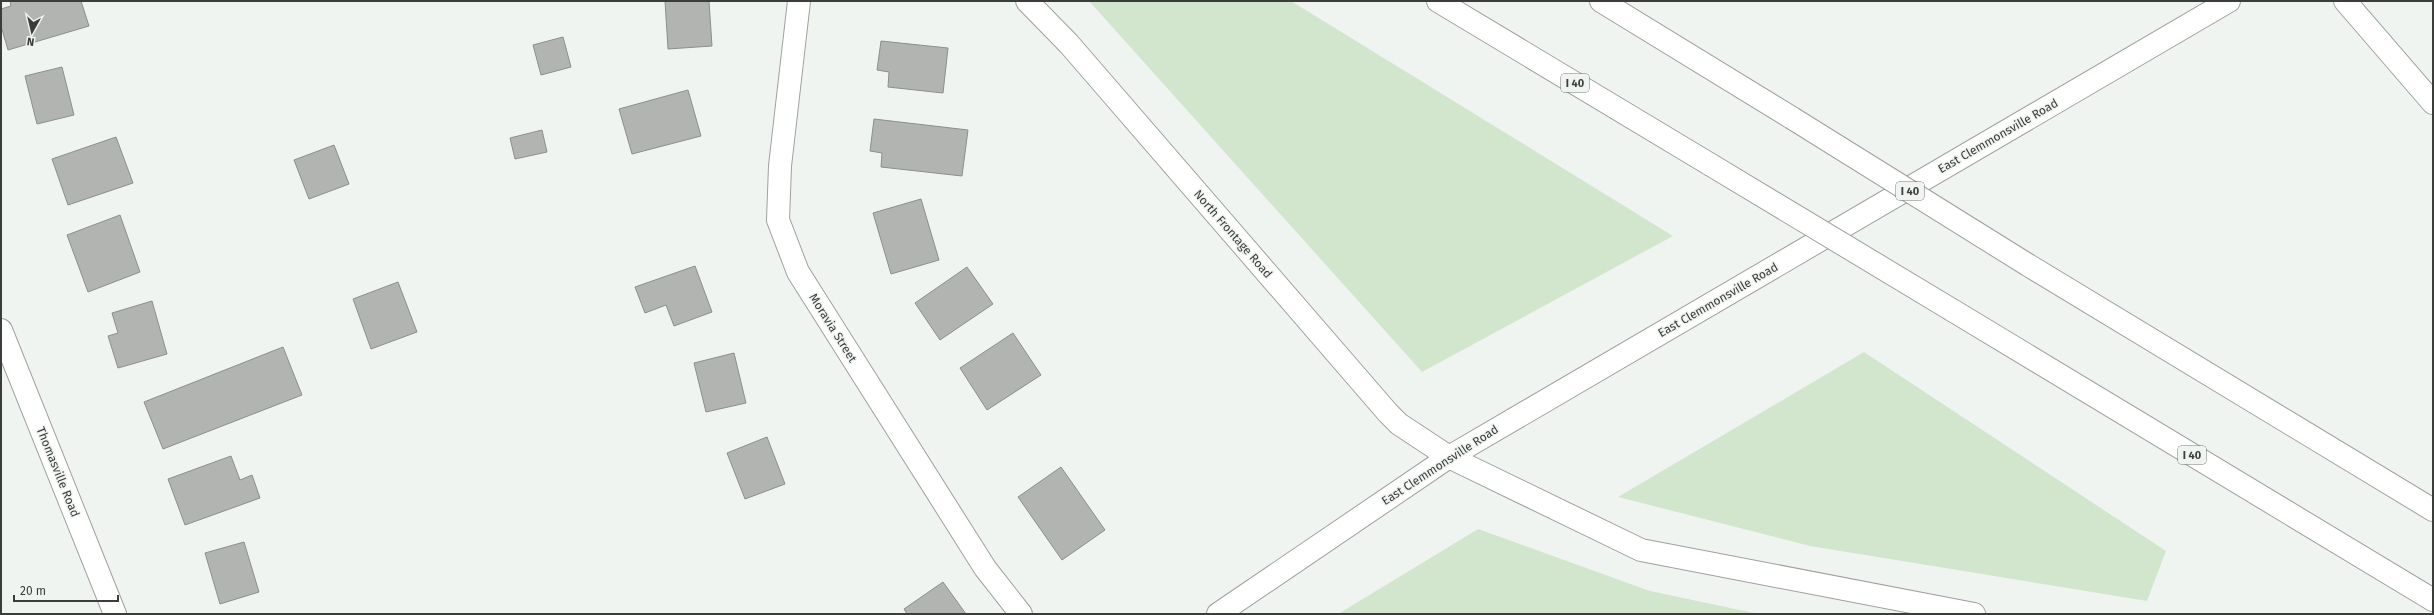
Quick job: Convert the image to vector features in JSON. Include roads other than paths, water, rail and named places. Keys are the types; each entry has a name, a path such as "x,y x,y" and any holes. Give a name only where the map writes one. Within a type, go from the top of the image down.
{"main road":[{"name":"Moravia Street","path":"798,1 780,166 778,220 798,272 985,568 1021,614"},
{"name":"North Frontage Road","path":"1027,1 1069,44 1388,413 1399,424 1449,457 1640,550 1974,614"},
{"name":"I 40","path":"1438,1 2433,600"},
{"name":"I 40","path":"1601,1 2028,265 2433,510"},
{"name":"East Clemmonsville Road","path":"1218,614 1449,457 2229,1"},
{"path":"2345,1 2433,103"},
{"name":"Thomasville Road","path":"1,330 114,614"}]}
